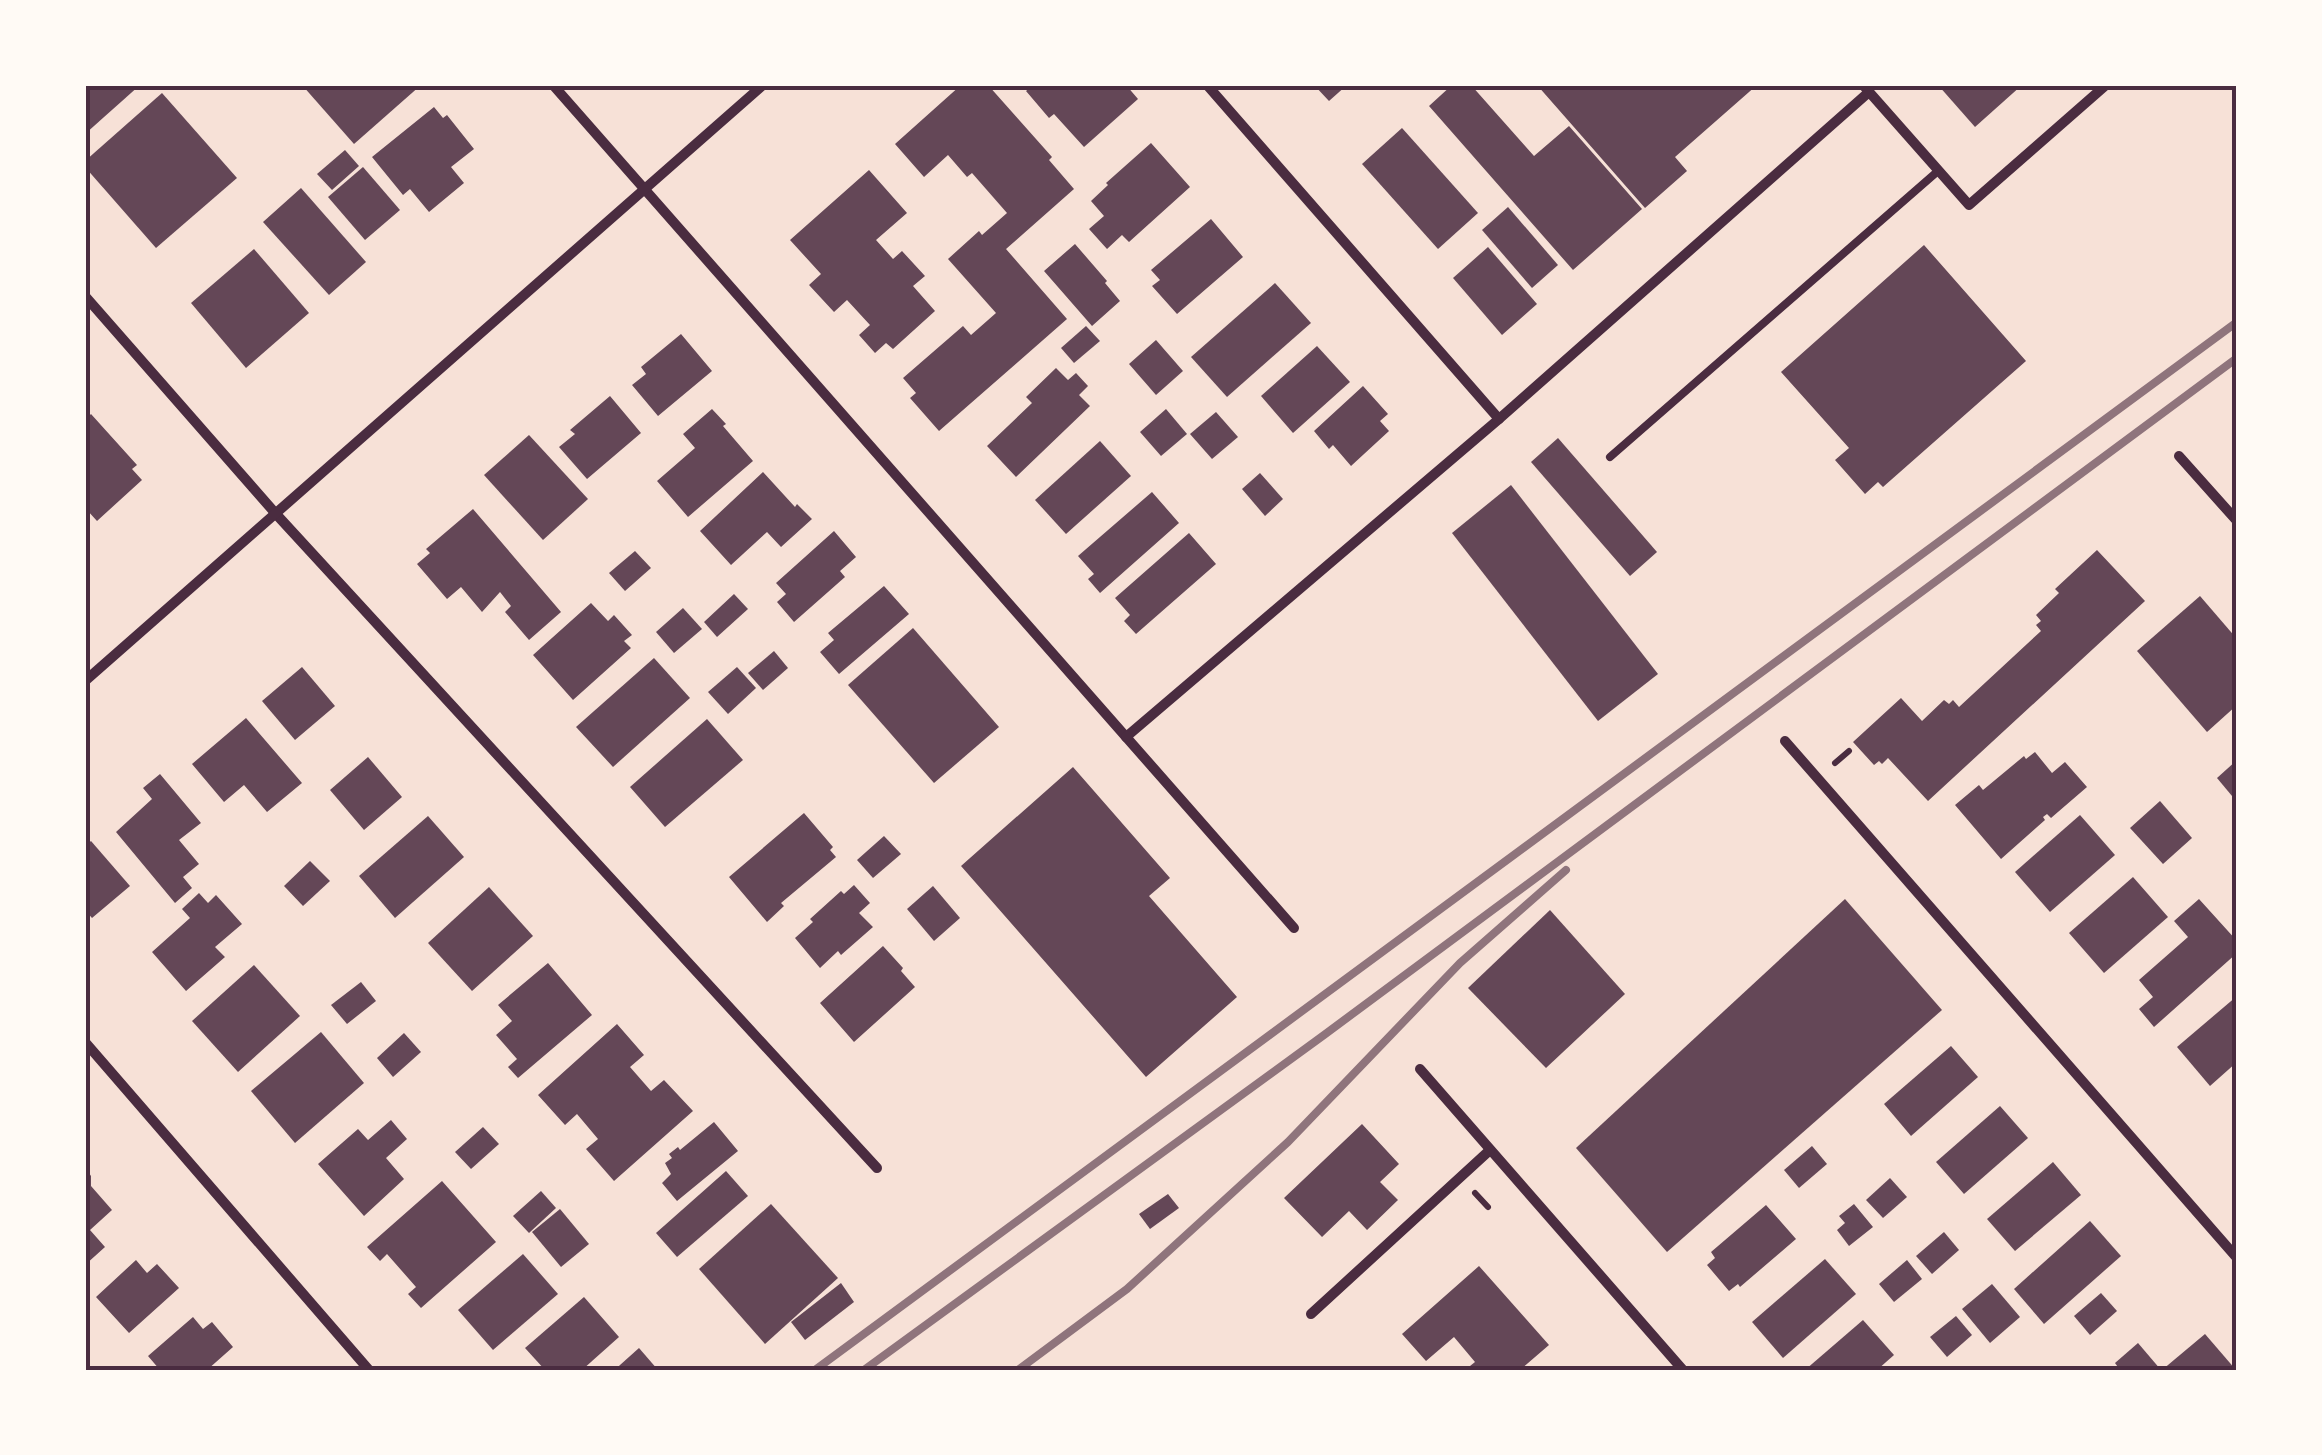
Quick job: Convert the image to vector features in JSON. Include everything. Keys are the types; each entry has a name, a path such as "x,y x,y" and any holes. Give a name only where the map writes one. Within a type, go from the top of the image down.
{"street":[{"path":"553,85 1294,928"},
{"path":"85,681 764,85"},
{"path":"1207,85 1499,419"},
{"path":"1126,737 1499,419 1866,88 1969,205 2106,85"},
{"path":"85,296 276,514 877,1168"},
{"path":"2179,456 2237,521"},
{"path":"1785,741 2237,1258"},
{"path":"85,1042 369,1370"},
{"path":"1420,1069 1683,1370"},
{"path":"1311,1314 1490,1150"}],"lane":[{"path":"1610,457 1938,171"}],"building":[{"path":"85,85 140,85 85,134"},
{"path":"302,85 421,85 354,144"},
{"path":"961,85 988,85 1052,157 1049,160 1074,189 1006,249 1067,319 939,431 910,398 916,393 903,378 963,326 971,335 996,313 948,259 979,231 982,235 1007,213 972,173 967,177 948,155 924,177 895,144"},
{"path":"1033,85 1126,85 1138,99 1084,147 1054,114 1049,118 1026,91"},
{"path":"1314,85 1347,85 1329,101"},
{"path":"1452,85 1471,85 1534,156 1569,126 1642,209 1573,270 1429,106"},
{"path":"1537,85 1757,85 1675,157 1687,171 1645,208"},
{"path":"1938,85 2022,85 1975,127"},
{"path":"162,93 237,178 156,248 85,167 85,161"},
{"path":"434,107 443,118 447,115 474,149 451,167 464,183 429,212 410,189 403,195 372,157"},
{"path":"1402,128 1478,213 1438,249 1362,164"},
{"path":"1151,143 1190,187 1129,242 1122,235 1107,249 1089,229 1104,216 1091,201"},
{"path":"345,150 359,166 332,190 317,174"},
{"path":"363,167 400,210 365,240 328,197"},
{"path":"869,170 907,213 876,240 893,259 902,251 925,276 913,286 935,311 893,349 886,343 875,353 859,335 870,325 847,300 834,312 809,285 821,274 790,240"},
{"path":"301,188 366,262 329,295 263,222"},
{"path":"1508,207 1558,265 1532,288 1482,230"},
{"path":"1211,219 1243,257 1177,314 1152,286 1160,280 1151,270"},
{"path":"1075,244 1120,301 1092,326 1044,271"},
{"path":"1924,245 2026,361 1883,487 1878,482 1865,494 1835,460 1849,448 1781,372"},
{"path":"1488,247 1537,304 1502,335 1453,278"},
{"path":"254,249 309,313 246,368 191,303"},
{"path":"1275,283 1311,323 1227,397 1191,357"},
{"path":"1086,326 1100,341 1074,363 1061,348"},
{"path":"681,334 712,371 658,416 632,385 646,374 641,367"},
{"path":"1156,340 1183,371 1156,395 1129,364"},
{"path":"1317,346 1350,382 1293,433 1261,396"},
{"path":"1056,368 1068,380 1076,373 1088,386 1079,395 1090,406 1016,477 987,446 1032,403 1026,397"},
{"path":"1363,386 1388,414 1380,421 1389,431 1351,466 1314,431"},
{"path":"610,396 641,433 587,479 559,447 575,434 570,430"},
{"path":"712,409 753,461 688,517 657,481 695,448 683,434"},
{"path":"1166,409 1187,434 1161,456 1140,432"},
{"path":"1216,412 1238,437 1212,459 1190,434"},
{"path":"91,414 137,465 132,469 142,480 97,521 85,511 85,420"},
{"path":"529,435 588,499 543,540 484,475"},
{"path":"1558,438 1657,552 1630,576 1531,462"},
{"path":"1100,441 1131,476 1066,534 1035,500"},
{"path":"763,472 795,507 797,504 812,519 781,547 767,532 731,565 700,531"},
{"path":"1260,473 1283,499 1265,516 1242,489"},
{"path":"1511,485 1658,674 1598,721 1452,533"},
{"path":"1152,492 1179,523 1100,593 1088,579 1094,574 1078,556"},
{"path":"473,509 561,612 529,640 505,612 511,606 500,592 482,612 461,587 447,599 417,564 430,553 426,549"},
{"path":"834,531 856,557 840,571 845,577 794,622 777,602 786,594 776,583"},
{"path":"1189,533 1216,564 1136,634 1124,621 1130,615 1115,598"},
{"path":"2097,550 2145,601 1928,801 1888,758 1874,765 1853,742 1901,698 1922,721 1944,700 1949,704 1953,700 1959,707 2041,631 2036,615 2059,593 2055,589"},
{"path":"635,551 651,568 625,591 609,573"},
{"path":"884,586 909,614 839,674 820,652 834,640 828,633"},
{"path":"734,594 748,609 717,637 704,622"},
{"path":"2200,596 2237,639 2237,705 2207,732 2137,651"},
{"path":"591,603 608,621 614,615 632,635 624,641 631,648 573,700 533,655"},
{"path":"683,608 702,629 674,653 656,632"},
{"path":"913,628 999,727 934,783 848,685"},
{"path":"774,651 788,668 763,690 748,673"},
{"path":"654,658 690,698 613,767 576,727"},
{"path":"302,667 335,706 295,740 262,701"},
{"path":"737,667 756,688 728,714 708,692"},
{"path":"246,718 302,783 267,812 244,785 224,802 192,764"},
{"path":"707,719 743,760 665,827 630,787"},
{"path":"2035,752 2052,773 2065,762 2087,787 2051,818 2047,814 2043,817 2045,820 2001,859 1955,805 1979,785 1983,790 2024,756 2026,759"},
{"path":"368,757 402,797 364,830 330,790"},
{"path":"2237,760 2237,802 2217,778"},
{"path":"1073,767 1170,878 1149,896 1237,997 1146,1077 961,866"},
{"path":"160,774 201,823 179,840 199,864 183,877 192,888 175,903 116,832 152,799 143,788"},
{"path":"2160,801 2192,838 2163,864 2130,828"},
{"path":"804,813 833,847 830,850 836,857 781,903 784,906 767,922 729,877"},
{"path":"2080,815 2115,855 2050,912 2015,872"},
{"path":"428,816 464,857 395,918 359,876"},
{"path":"884,836 901,854 873,878 857,860"},
{"path":"91,841 130,886 92,918 85,910 85,846"},
{"path":"310,861 330,881 303,906 284,886"},
{"path":"2133,877 2168,917 2104,973 2069,933"},
{"path":"854,885 870,903 859,913 873,927 820,968 795,938 841,891 844,894"},
{"path":"933,886 960,918 934,941 907,909"},
{"path":"489,887 533,936 472,991 428,943"},
{"path":"199,893 208,903 216,895 242,924 215,947 225,957 186,991 152,952 190,918 182,909"},
{"path":"1845,899 1942,1010 1667,1252 1576,1148"},
{"path":"2199,899 2237,941 2237,953 2154,1027 2139,1009 2153,997 2139,980 2188,937 2174,921"},
{"path":"1550,910 1625,994 1546,1068 1468,988"},
{"path":"883,946 915,987 854,1042 820,1003"},
{"path":"548,963 592,1015 518,1078 508,1067 517,1059 496,1035 512,1021 498,1005"},
{"path":"254,965 300,1016 238,1072 192,1021"},
{"path":"361,982 376,1001 347,1024 331,1005"},
{"path":"2237,996 2237,1062 2210,1086 2177,1047"},
{"path":"617,1024 644,1055 630,1067 651,1091 664,1080 693,1111 614,1181 586,1149 598,1139 577,1114 565,1125 538,1095"},
{"path":"321,1032 364,1083 295,1143 251,1091"},
{"path":"404,1033 421,1052 393,1077 377,1058"},
{"path":"1951,1046 1978,1077 1911,1136 1884,1104"},
{"path":"2000,1106 2028,1138 1964,1194 1936,1162"},
{"path":"391,1120 407,1139 386,1158 404,1179 364,1216 318,1164 358,1129 368,1140"},
{"path":"714,1122 738,1151 677,1201 662,1183 671,1174 665,1163 672,1158 669,1154 678,1147 680,1150"},
{"path":"1362,1124 1399,1164 1380,1182 1398,1200 1367,1230 1349,1211 1322,1237 1284,1198"},
{"path":"483,1127 499,1144 471,1169 455,1152"},
{"path":"1812,1146 1827,1164 1799,1188 1784,1170"},
{"path":"2053,1162 2081,1195 2015,1251 1987,1219"},
{"path":"85,1167 91,1176 91,1186 112,1210 90,1230 105,1247 85,1265"},
{"path":"726,1171 748,1196 677,1257 656,1233"},
{"path":"1890,1178 1907,1197 1883,1218 1866,1200"},
{"path":"442,1181 496,1242 421,1308 408,1294 416,1287 387,1254 380,1261 367,1247"},
{"path":"541,1191 556,1208 529,1233 513,1216"},
{"path":"1168,1194 1179,1208 1150,1229 1139,1214"},
{"path":"771,1204 838,1278 765,1344 699,1269"},
{"path":"1854,1204 1873,1227 1849,1246 1837,1230 1845,1223 1839,1216"},
{"path":"1766,1205 1796,1239 1740,1287 1738,1284 1729,1291 1707,1265 1715,1258 1711,1252"},
{"path":"560,1209 589,1244 561,1267 532,1232"},
{"path":"2090,1221 2121,1256 2044,1324 2014,1289"},
{"path":"1944,1232 1959,1250 1932,1274 1916,1256"},
{"path":"523,1254 558,1294 493,1350 458,1310"},
{"path":"1825,1259 1856,1294 1783,1358 1752,1322"},
{"path":"136,1260 147,1273 157,1264 179,1288 129,1333 96,1297"},
{"path":"1907,1260 1922,1279 1894,1302 1879,1284"},
{"path":"1479,1266 1549,1345 1520,1370 1465,1370 1475,1362 1454,1337 1426,1361 1402,1334"},
{"path":"841,1283 854,1302 805,1340 791,1322"},
{"path":"1992,1284 2020,1317 1990,1343 1962,1309"},
{"path":"2101,1293 2117,1311 2090,1335 2074,1316"},
{"path":"584,1297 619,1337 582,1370 545,1370 525,1348"},
{"path":"1956,1316 1972,1335 1947,1357 1930,1337"},
{"path":"193,1317 203,1329 212,1322 233,1347 207,1370 160,1370 148,1356"},
{"path":"1863,1320 1894,1355 1877,1370 1805,1370"},
{"path":"2205,1334 2236,1370 2162,1370"},
{"path":"2138,1343 2161,1370 2120,1370 2115,1363"},
{"path":"639,1348 658,1370 615,1370 620,1365"}],"railway":[{"path":"815,1370 2237,322"},
{"path":"864,1370 1324,1035 2237,358"},
{"path":"1018,1370 1127,1289 1288,1142 1460,963 1566,870"}]}
